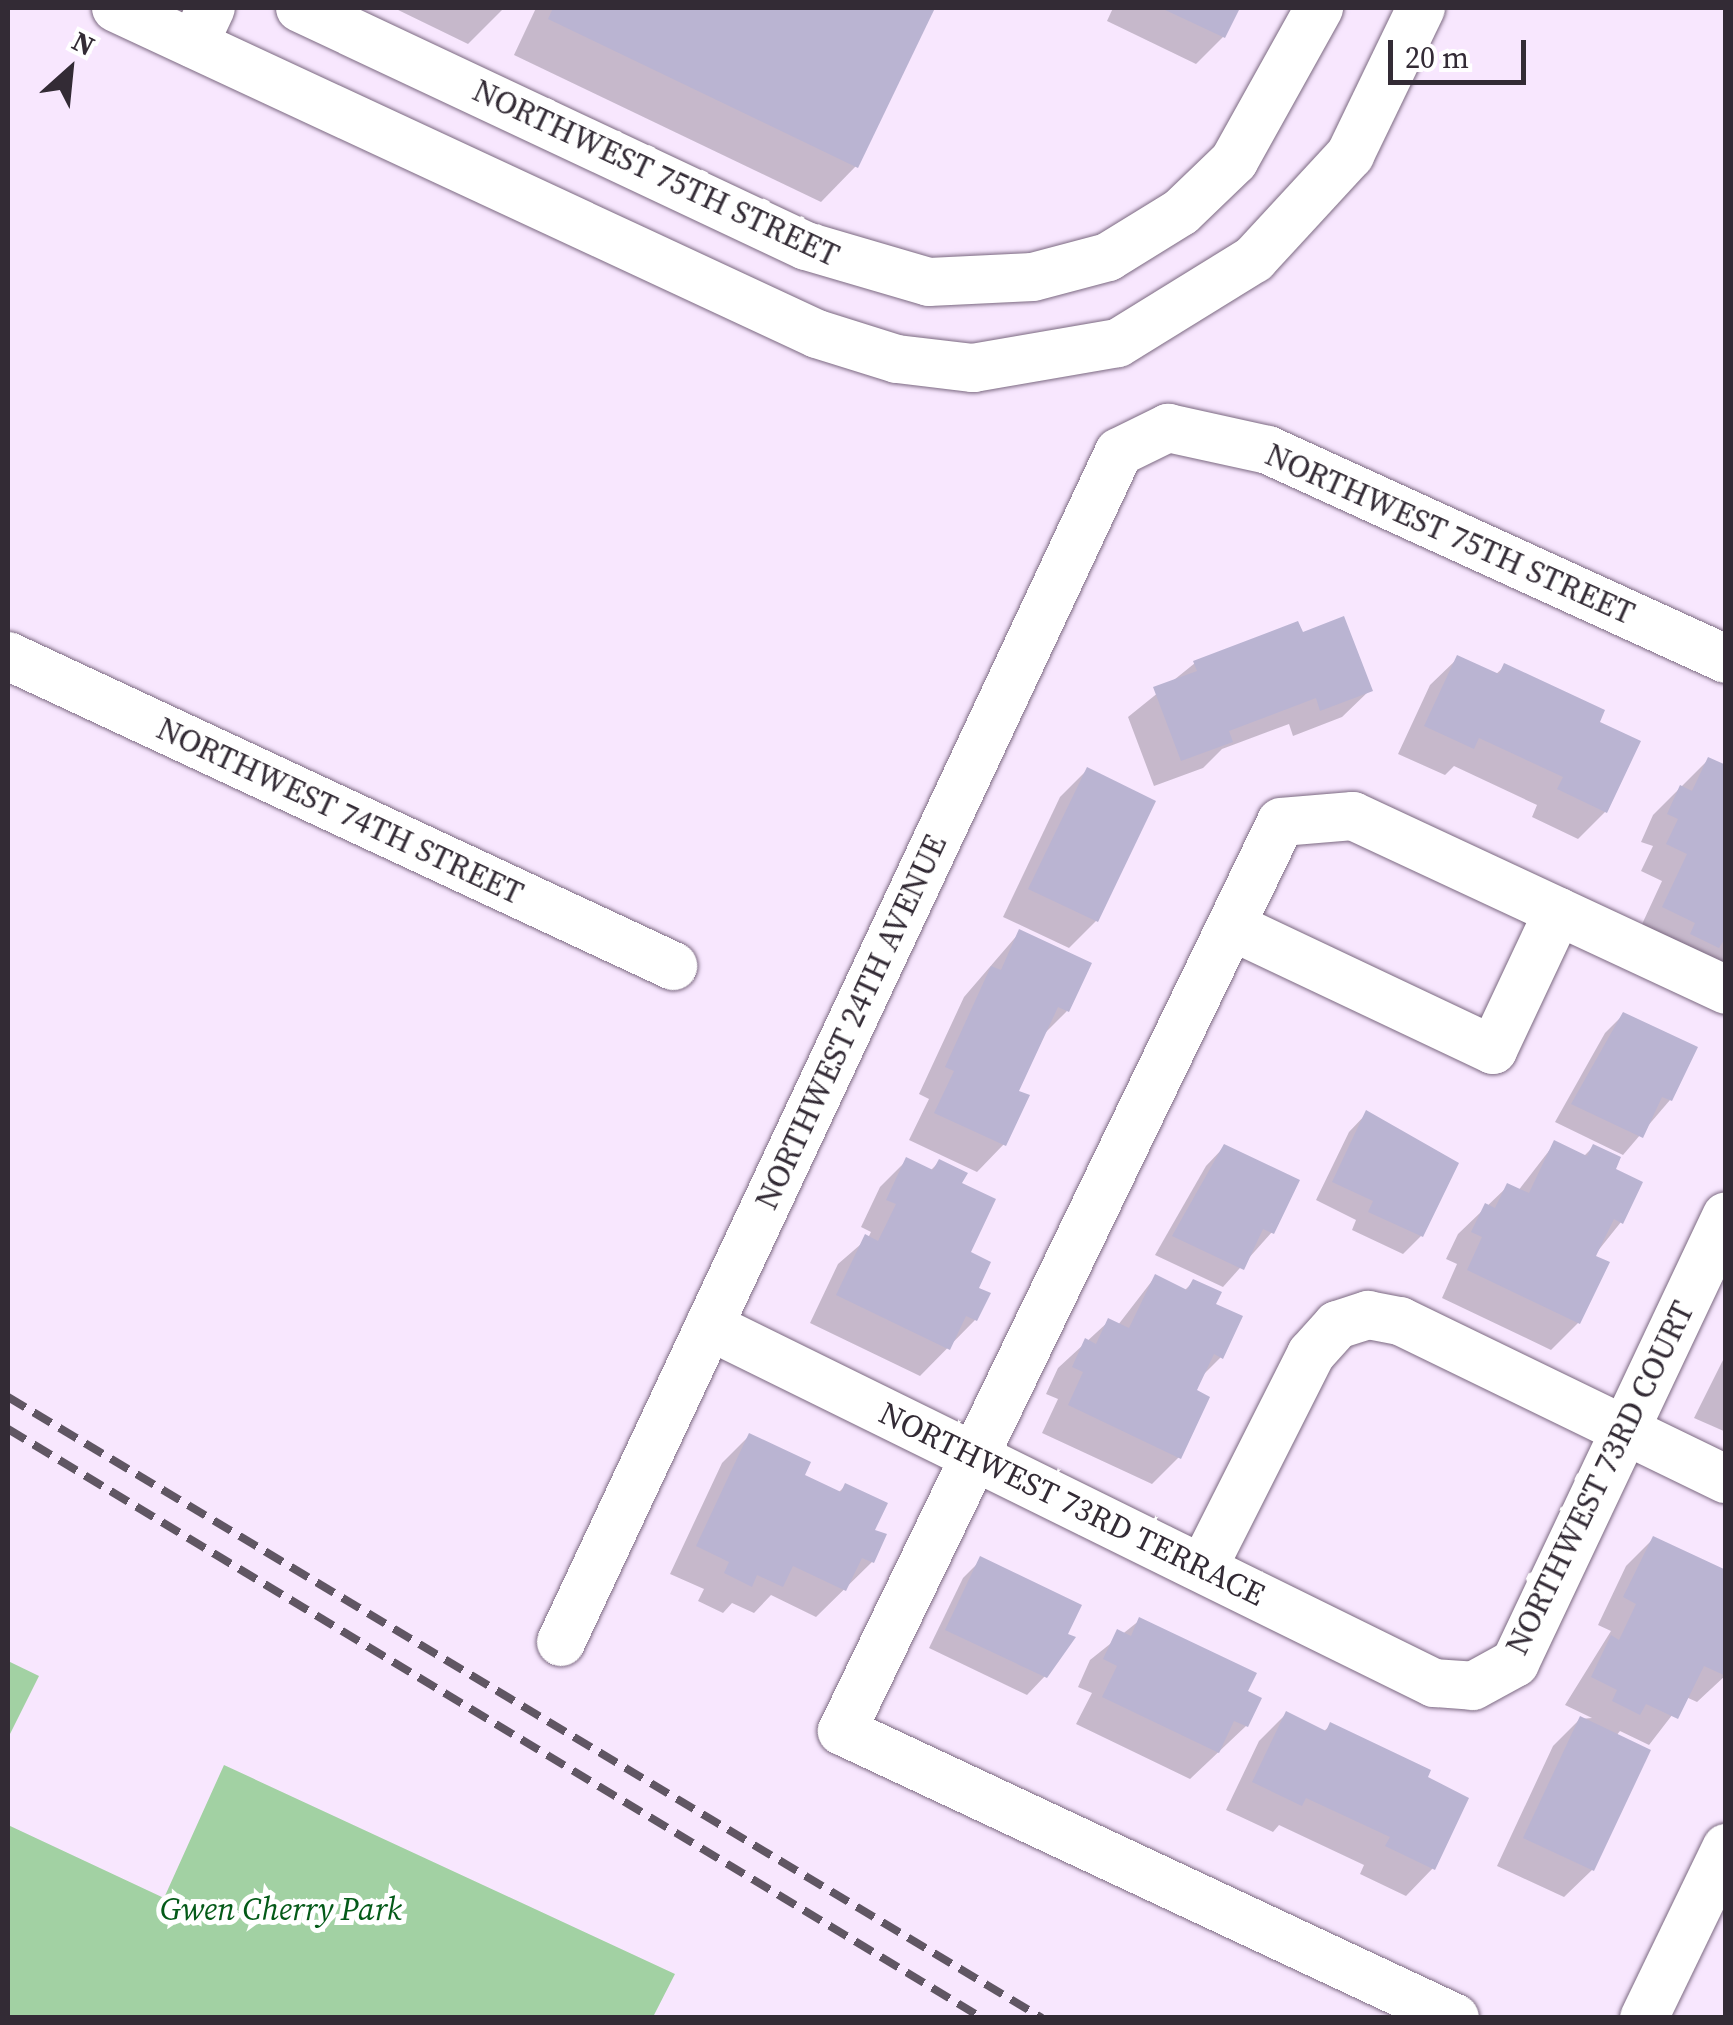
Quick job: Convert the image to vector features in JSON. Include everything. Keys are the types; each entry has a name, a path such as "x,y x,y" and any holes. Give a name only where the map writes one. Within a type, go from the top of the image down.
{"street":[{"path":"116,8 203,26 525,198 817,334 897,359 973,368 1118,343 1254,259 1350,155 1421,8"},
{"name":"NORTHWEST 75TH STREET","path":"300,8 806,246 877,271 929,282 1034,278 1108,257 1181,212 1234,161 1319,8"},
{"path":"525,198 558,130"},
{"name":"NORTHWEST 75TH STREET","path":"1168,428 1268,450 1726,659"},
{"name":"NORTHWEST 24TH AVENUE","path":"561,1642 1118,452 1168,428"},
{"name":"NORTHWEST 74TH STREET","path":"8,656 672,966"},
{"path":"1455,2018 842,1732 1281,822 1353,816 1726,990"},
{"path":"1231,926 1493,1050 1558,912"},
{"name":"NORTHWEST 73RD COURT","path":"1434,1683 1473,1686 1516,1663 1726,1216"},
{"path":"1203,1568 1311,1354 1351,1318 1400,1321 1726,1479"},
{"name":"NORTHWEST 73RD TERRACE","path":"709,1326 1434,1683"},
{"path":"1644,2018 1726,1848"}],"green space":[{"path":"8,1661 39,1676 8,1738"},
{"name":"Gwen Cherry Park","path":"224,1765 675,1974 653,2017 8,2017 8,1825 164,1898"}],"building":[{"path":"553,8 935,8 858,168 548,19"},
{"path":"1161,8 1240,8 1225,38"},
{"path":"1344,616 1373,691 1320,711 1316,698 1229,731 1233,742 1181,761 1153,687 1197,671 1193,661 1298,621 1303,632"},
{"path":"1457,655 1499,674 1504,663 1605,710 1600,722 1641,741 1607,813 1557,789 1563,777 1479,738 1474,749 1424,726"},
{"path":"1708,757 1726,765 1726,937 1719,948 1690,934 1695,923 1662,907 1687,854 1666,844 1678,819 1667,814 1680,785 1692,791"},
{"path":"1087,767 1156,801 1098,922 1028,889"},
{"path":"1019,929 1092,963 1069,1012 1058,1007 1019,1091 1030,1095 1006,1146 934,1113 954,1071 945,1067 991,966 1001,970"},
{"path":"1623,1012 1698,1047 1672,1101 1662,1097 1643,1138 1571,1104"},
{"path":"1366,1110 1459,1163 1423,1237 1368,1212 1373,1201 1332,1182"},
{"path":"1554,1140 1587,1156 1593,1144 1621,1157 1616,1169 1643,1182 1623,1224 1614,1219 1596,1256 1610,1262 1580,1324 1467,1270 1482,1237 1471,1232 1485,1203 1495,1208 1507,1183 1529,1193"},
{"path":"1224,1144 1300,1180 1274,1234 1263,1229 1244,1270 1172,1236"},
{"path":"906,1157 933,1170 939,1159 968,1173 962,1183 996,1199 971,1252 991,1262 979,1288 991,1293 977,1321 966,1316 950,1350 836,1295 865,1234 878,1241 896,1204 886,1200"},
{"path":"1155,1274 1187,1290 1193,1279 1222,1292 1216,1304 1243,1316 1223,1359 1214,1354 1197,1390 1210,1397 1181,1459 1068,1405 1083,1372 1072,1367 1085,1338 1096,1344 1108,1318 1129,1328"},
{"path":"749,1433 811,1462 805,1475 841,1492 845,1483 888,1503 875,1530 887,1534 874,1563 862,1558 846,1591 793,1566 783,1587 757,1575 752,1587 724,1573 729,1562 696,1546"},
{"path":"1653,1536 1726,1570 1726,1676 1704,1666 1678,1719 1646,1704 1640,1715 1612,1701 1617,1690 1591,1677 1611,1635 1619,1640 1636,1604 1623,1597"},
{"path":"980,1556 1082,1605 1068,1634 1076,1637 1047,1678 945,1630"},
{"path":"1139,1617 1257,1673 1248,1691 1262,1698 1248,1727 1234,1721 1219,1753 1102,1697 1117,1666 1103,1659 1117,1629 1131,1636"},
{"path":"1286,1711 1326,1731 1330,1722 1431,1770 1428,1777 1469,1798 1435,1870 1385,1846 1390,1837 1306,1798 1302,1806 1252,1782"},
{"path":"1580,1716 1651,1750 1594,1871 1523,1838"}],"railway":[{"path":"8,1397 1042,2018"},
{"path":"8,1429 982,2018"}]}
